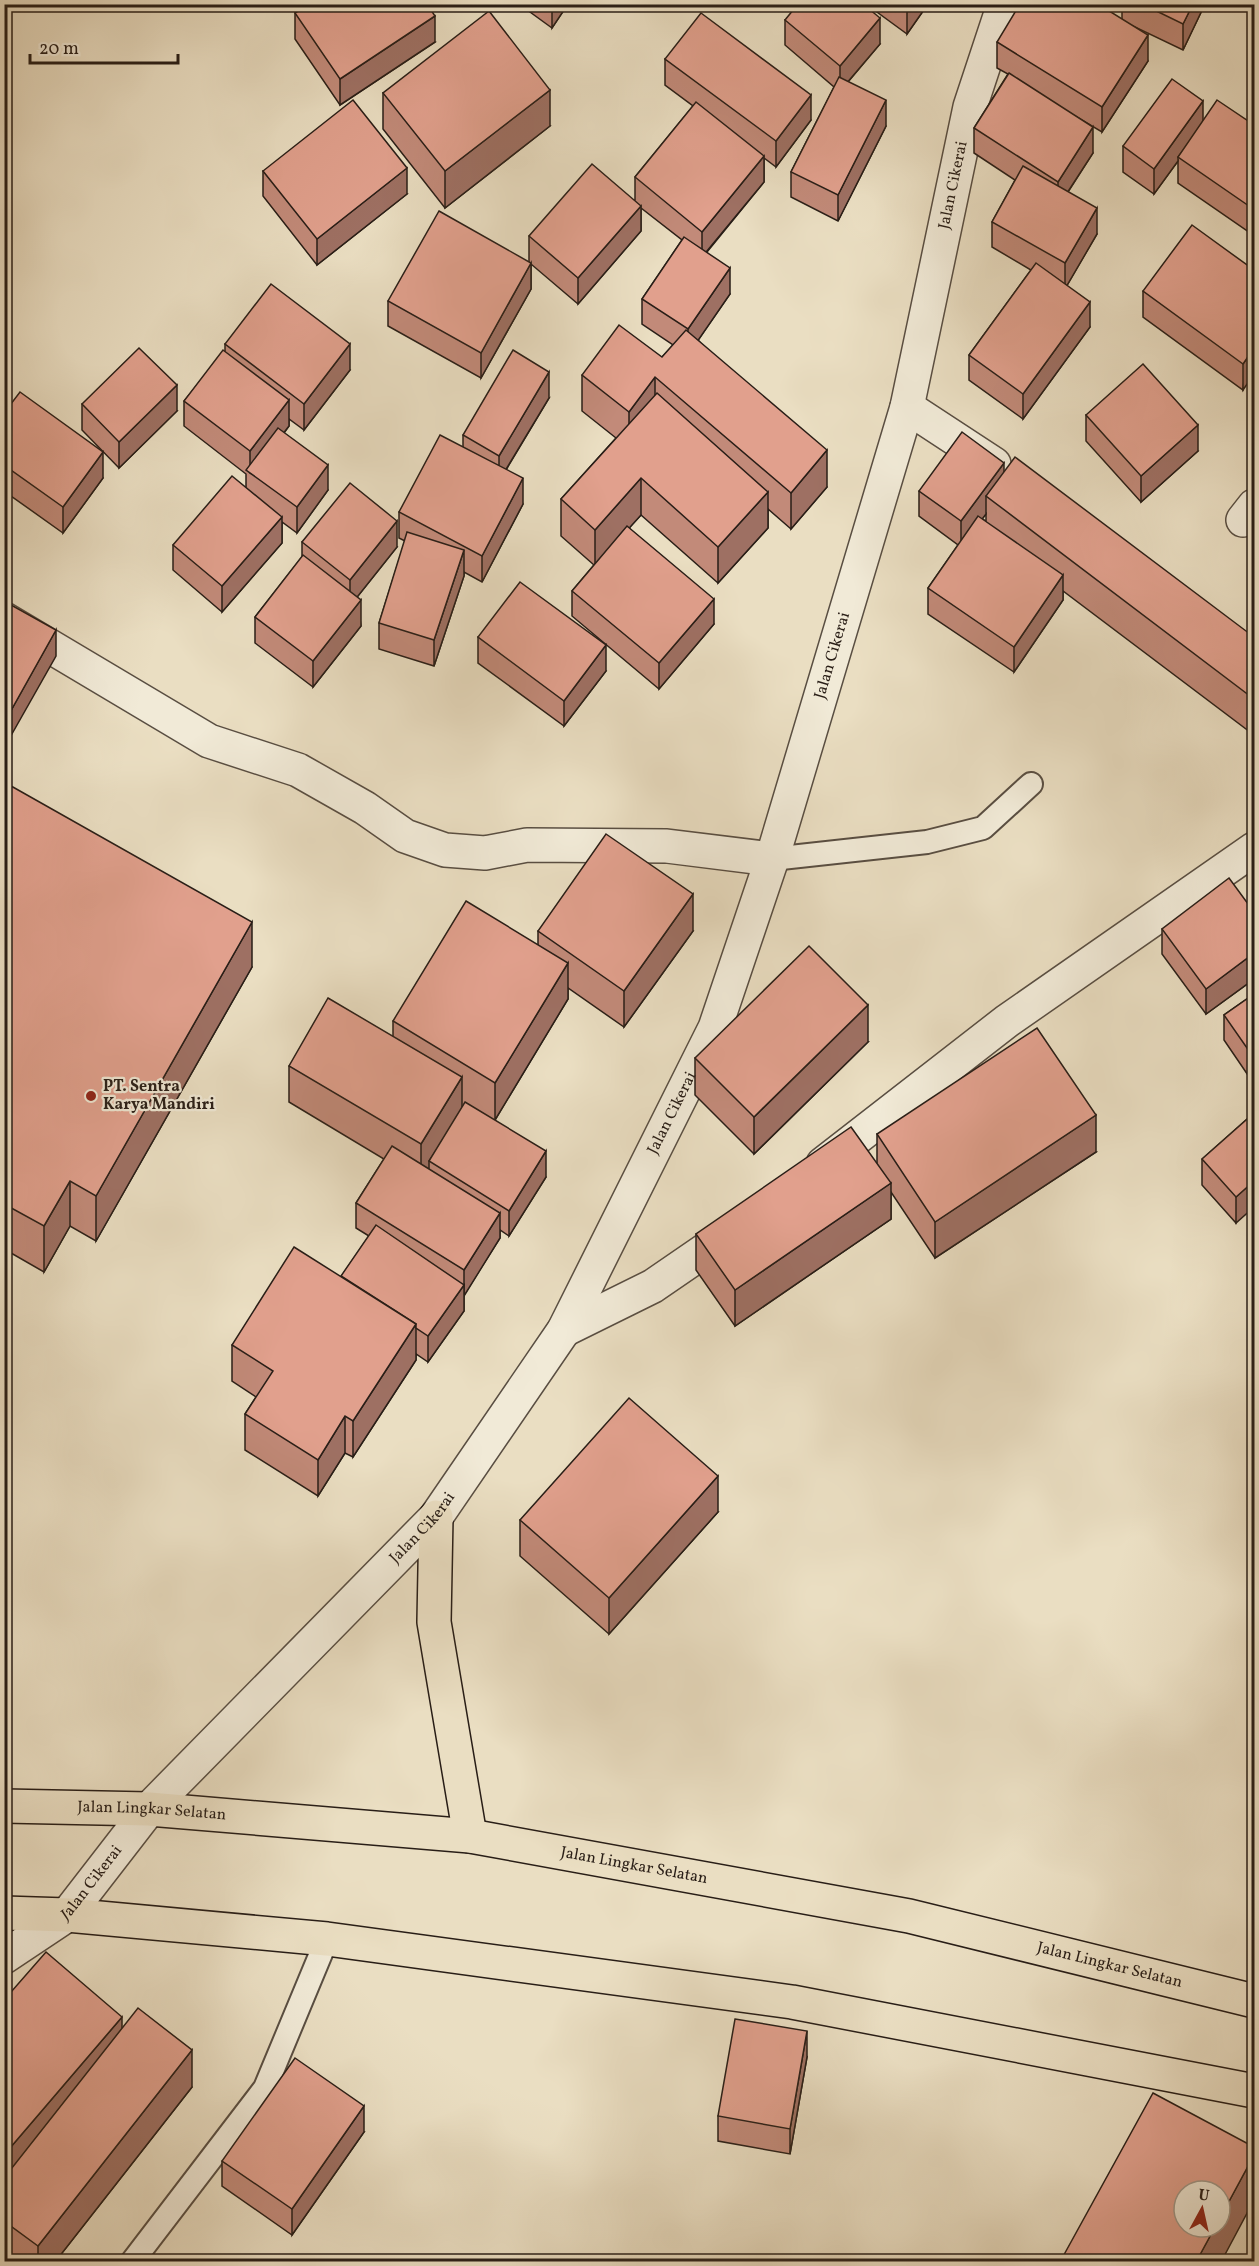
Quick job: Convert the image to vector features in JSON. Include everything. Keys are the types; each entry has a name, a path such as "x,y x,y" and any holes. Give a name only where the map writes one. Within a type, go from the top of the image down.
{"highway":[{"path":"436,1517 434,1622 470,1836"},
{"name":"Jalan Lingkar Selatan","path":"4,1806 149,1809 470,1836 909,1916 1254,2001"},
{"path":"4,1913 68,1916 327,1939 792,2002 1254,2091"}],"street":[{"name":"Jalan Cikerai","path":"4,1957 68,1916 149,1809 436,1517 564,1330 715,1028 772,859 908,407 970,107 1004,4"},
{"path":"908,407 1015,478"},
{"path":"4,619 209,741 298,770 365,808 405,836 445,850 485,853 526,845 667,846 772,859"},
{"path":"795,1186 1007,1021 1254,849"},
{"path":"564,1330 653,1287 758,1214"}],"lane":[{"path":"772,859 927,842 983,828 1031,784"},
{"path":"132,2262 265,2088 327,1939"}],"building":[{"path":"309,4 427,4 435,16 340,79 295,13"},
{"path":"798,4 863,4 880,18 840,66 785,20"},
{"path":"1020,4 1098,4 1148,35 1102,107 997,42"},
{"path":"1142,4 1193,4 1183,24"},
{"path":"489,11 550,90 445,171 383,93"},
{"path":"701,13 811,95 776,141 665,59"},
{"path":"1009,73 1093,127 1058,182 974,128"},
{"path":"839,77 886,100 838,195 791,172"},
{"path":"1172,79 1203,101 1154,169 1123,146"},
{"path":"353,100 407,168 317,239 263,171"},
{"path":"1217,100 1254,125 1254,198 1249,206 1178,157"},
{"path":"696,102 764,156 702,232 635,177"},
{"path":"592,164 641,206 578,278 529,236"},
{"path":"1023,166 1097,208 1065,263 992,222"},
{"path":"439,211 531,263 481,353 388,301"},
{"path":"1192,225 1254,270 1254,348 1243,364 1143,291"},
{"path":"684,237 730,268 688,329 642,299"},
{"path":"1036,263 1090,302 1023,394 969,355"},
{"path":"271,284 350,344 304,404 225,344"},
{"path":"619,325 662,357 686,330 827,450 791,493 655,377 629,412 582,375"},
{"path":"139,348 177,385 119,442 82,404"},
{"path":"223,350 289,400 250,451 184,401"},
{"path":"513,350 549,372 499,456 463,435"},
{"path":"1143,364 1198,425 1141,476 1086,415"},
{"path":"20,392 103,452 63,507 4,465 4,413"},
{"path":"657,393 768,492 718,547 641,478 595,530 561,499"},
{"path":"278,428 328,465 297,507 246,470"},
{"path":"962,432 1004,463 961,521 919,491"},
{"path":"440,435 523,478 482,556 399,512"},
{"path":"1015,457 1254,637 1254,699 986,496"},
{"path":"232,476 282,517 222,586 173,545"},
{"path":"350,483 397,521 350,580 302,542"},
{"path":"978,516 1063,575 1014,647 928,588"},
{"path":"627,526 714,599 659,663 572,591"},
{"path":"407,532 464,550 434,640 379,623"},
{"path":"303,555 361,600 313,661 255,617"},
{"path":"520,582 606,645 564,701 478,637"},
{"path":"4,601 56,630 4,723"},
{"name":"PT. Sentra Karya Mandiri","path":"4,782 252,922 96,1196 70,1181 44,1226 4,1204"},
{"path":"606,834 693,894 624,991 538,931"},
{"path":"1229,878 1254,912 1254,953 1206,989 1162,929"},
{"path":"466,901 568,963 495,1083 393,1021"},
{"path":"809,946 868,1005 754,1117 695,1058"},
{"path":"1254,994 1254,1058 1224,1015"},
{"path":"328,998 462,1077 421,1144 289,1066"},
{"path":"1037,1028 1096,1115 935,1222 877,1134"},
{"path":"465,1102 546,1151 509,1211 429,1161"},
{"path":"1254,1113 1254,1181 1236,1197 1202,1159"},
{"path":"851,1127 891,1183 735,1290 696,1234"},
{"path":"392,1146 500,1213 464,1270 356,1203"},
{"path":"376,1225 464,1285 428,1336 416,1328 416,1324 341,1276"},
{"path":"294,1247 416,1324 353,1421 345,1416 318,1460 245,1414 273,1371 232,1345"},
{"path":"629,1398 718,1476 609,1598 520,1520"},
{"path":"46,1952 122,2017 4,2155 4,2000"},
{"path":"138,2008 192,2050 38,2246 4,2221 4,2178"},
{"path":"735,2019 807,2031 790,2129 718,2116"},
{"path":"295,2058 364,2106 292,2209 222,2161"},
{"path":"1153,2093 1254,2147 1254,2155 1232,2196 1232,2179 1172,2179 1172,2239 1208,2239 1196,2262 1060,2262"},
{"path":"4,2250 17,2262 4,2262"}],"place":[{"name":"PT. Sentra Karya Mandiri","path":"91,1096"}]}
